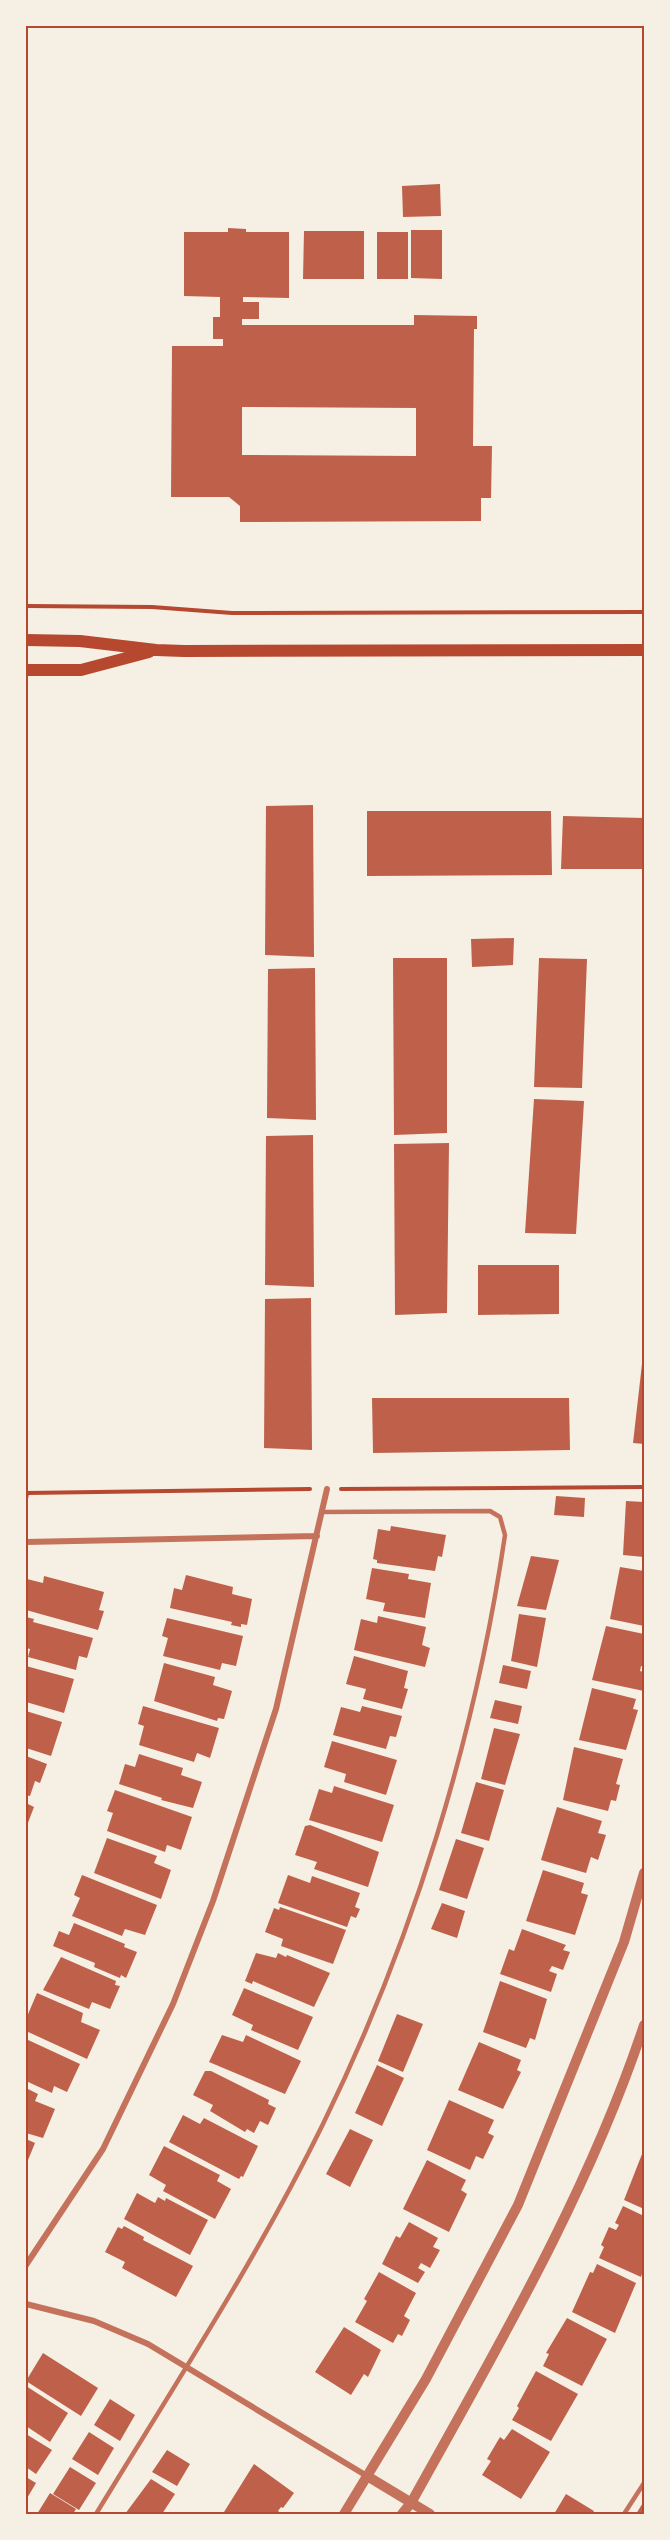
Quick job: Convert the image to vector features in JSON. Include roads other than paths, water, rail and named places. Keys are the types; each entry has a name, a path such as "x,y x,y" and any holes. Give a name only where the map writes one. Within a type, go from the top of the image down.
{"main road":[{"path":"26,640 80,641 156,650 645,650"},
{"path":"26,670 81,670 156,650"}],"street":[{"path":"26,2265 103,2149 173,2004 213,1901 272,1720 327,1489"},
{"path":"26,1542 317,1536"},
{"path":"344,2514 426,2379 518,2205 624,1942 645,1873"},
{"path":"402,2514 411,2503 536,2277 582,2181 632,2062 645,2025"},
{"path":"26,2304 67,2312 103,2324 148,2344 430,2514"}],"lane":[{"path":"96,2514 276,2215 324,2123 404,1932 443,1815 471,1711 500,1568 505,1526 500,1517 489,1511 322,1512"},
{"path":"624,2514 645,2483"}]}
